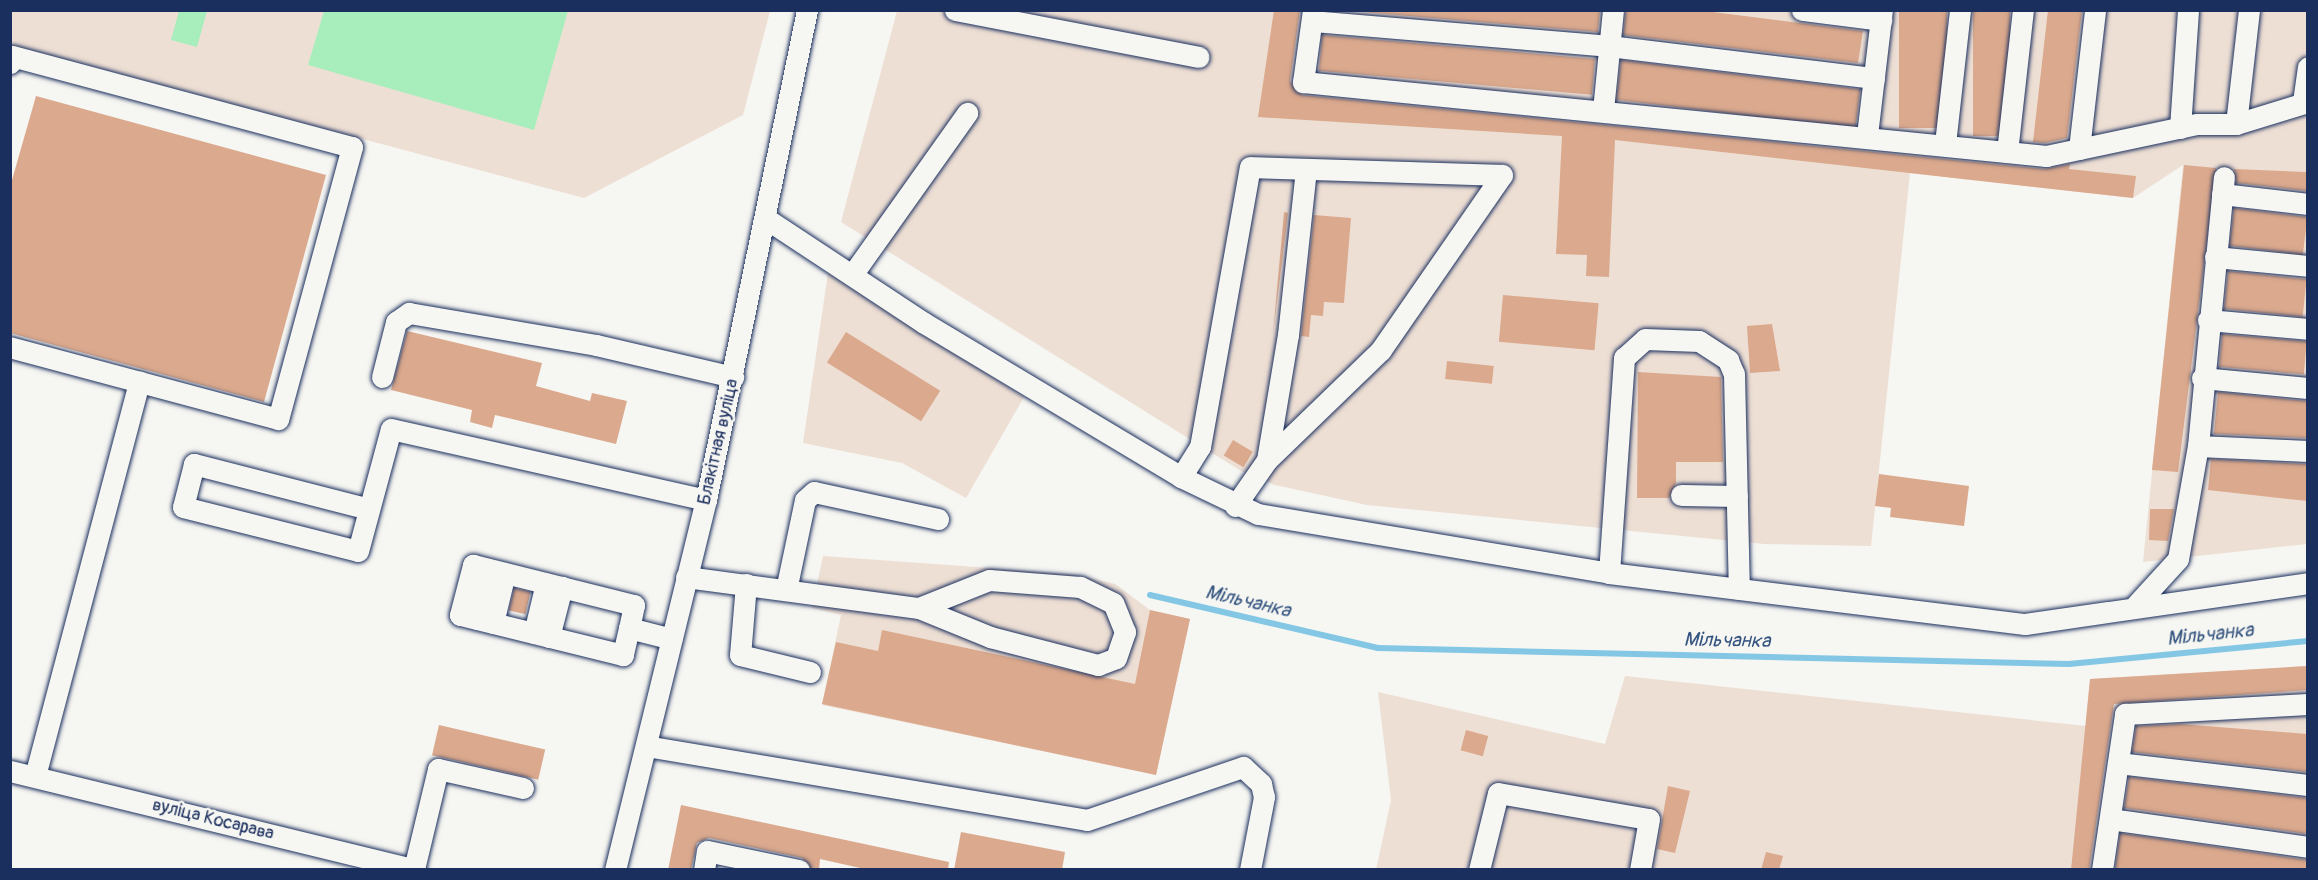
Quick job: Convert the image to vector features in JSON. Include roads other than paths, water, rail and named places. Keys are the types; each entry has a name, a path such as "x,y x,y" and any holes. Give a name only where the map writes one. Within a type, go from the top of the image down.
{"street":[{"name":"Блакітная вуліца","path":"615,870 706,500 768,220 807,10"},
{"path":"955,10 1199,57"},
{"path":"1603,110 1613,10"},
{"path":"1802,10 1882,15 1867,135"},
{"path":"1945,144 1959,10"},
{"path":"2007,152 2023,10"},
{"path":"2079,149 2095,10"},
{"path":"2180,128 2188,10"},
{"path":"2236,124 2249,10"},
{"path":"1874,78 1609,46 1313,16 1303,82 1867,135 2060,156 2079,149 2180,128 2236,124 2305,102 2307,67"},
{"path":"10,63 12,56 352,147 278,419 10,347"},
{"path":"852,275 967,113"},
{"path":"1181,477 1200,447 1250,167 1502,175 1381,350 1267,460 1235,506"},
{"path":"1267,460 1288,335 1306,169"},
{"path":"2136,605 2178,559 2198,446 2202,378 2223,186 2307,204"},
{"path":"768,220 852,275 1181,477 1235,506 1609,573 2025,624 2136,605 2307,583"},
{"path":"2215,257 2307,266"},
{"path":"382,377 396,322 409,313 596,345 733,377"},
{"path":"2208,320 2307,329"},
{"path":"1609,573 1620,374 1633,345 1645,339 1699,341 1728,360 1734,374 1739,589"},
{"path":"2202,378 2307,388"},
{"path":"34,776 139,381"},
{"path":"369,509 194,464 183,507 358,552 391,429 706,500"},
{"path":"2198,446 2307,451"},
{"path":"786,590 806,500 814,492 938,519"},
{"path":"1681,495 1737,496"},
{"path":"473,565 547,583 634,605 623,655 460,615 473,565"},
{"path":"485,621 497,571"},
{"path":"686,577 920,608 990,637 1098,665 1116,658 1125,632 1113,603 1080,587 989,580 920,608"},
{"path":"534,633 547,583"},
{"path":"534,633 547,583"},
{"path":"746,584 740,655 810,672"},
{"path":"629,628 672,639"},
{"path":"2102,870 2126,714 2307,704"},
{"path":"646,746 1087,820 1243,767 1262,784 1264,796 1250,870"},
{"path":"2118,763 2307,785"},
{"path":"415,869 438,769 523,788"},
{"name":"вуліца Косарава","path":"10,771 356,863 415,869"},
{"path":"1479,870 1498,792 1650,819 1640,870"},
{"path":"2110,819 2307,847"},
{"path":"704,870 707,851 786,868"}],"waterway":[{"name":"Мільчанка","path":"1150,595 1378,648 2069,664 2308,641"}]}
